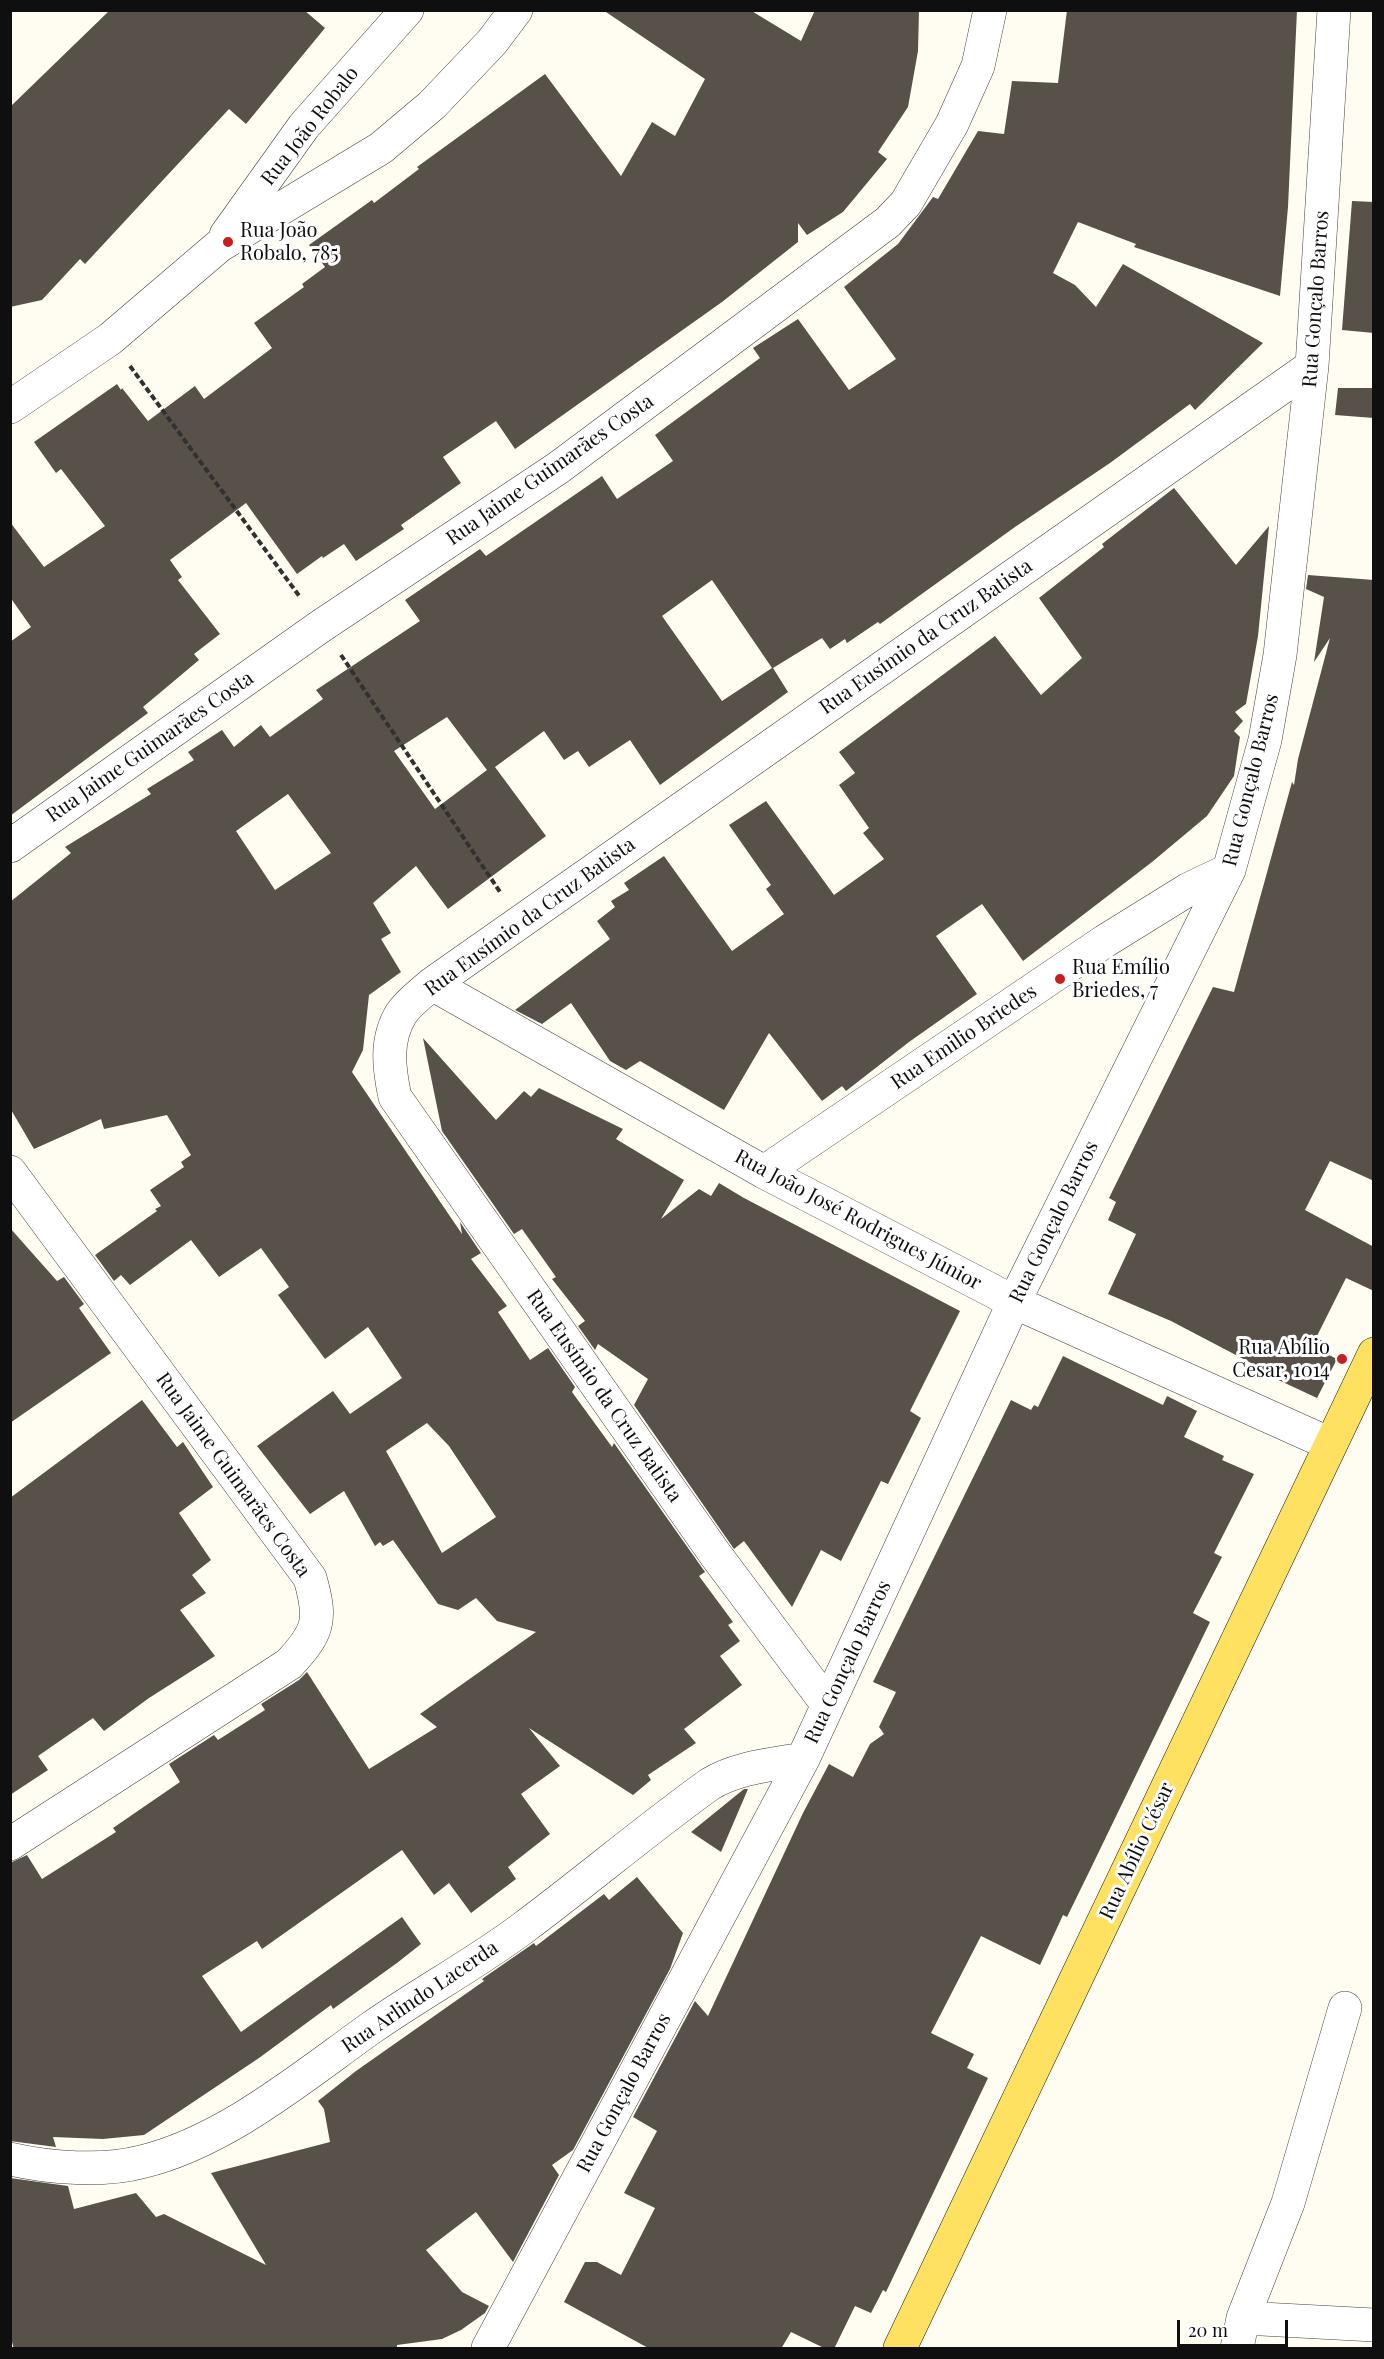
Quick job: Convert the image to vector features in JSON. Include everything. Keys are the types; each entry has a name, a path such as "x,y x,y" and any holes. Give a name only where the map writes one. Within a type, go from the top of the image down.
{"main road":[{"name":"Rua Abílio César","path":"900,2349 1374,1354"}],"street":[{"name":"Rua João Robalo","path":"219,246 304,126 407,10"},
{"name":"Rua João Robalo","path":"10,407 24,380 111,339 219,246 381,148 432,105 492,42 516,10"},
{"name":"Rua Jaime Guimarães Costa","path":"10,846 321,626 558,468 888,222 906,203 952,124 978,66 990,10"},
{"name":"Rua Gonçalo Barros","path":"488,2349 803,1759 1014,1302 1229,870 1265,740 1280,655 1312,366 1334,10"},
{"name":"Rua Eusímio da Cruz Batista","path":"828,1705 715,1554 395,1097 391,1078 389,1041 401,1013 432,984 1312,366"},
{"name":"Rua Emilio Briedes","path":"764,1172 1104,941 1179,895 1229,870"},
{"name":"Rua João José Rodrigues Júnior","path":"432,984 764,1172 1014,1302 1330,1444"},
{"name":"Rua Jaime Guimarães Costa","path":"10,1172 310,1578 317,1602 317,1626 305,1647 289,1664 10,1844"},
{"name":"Rua Arlindo Lacerda","path":"10,2159 76,2167 113,2167 141,2163 203,2140 260,2106 381,2021 522,1929 720,1777 746,1769 803,1759"},
{"path":"1345,2008 1288,2203 1240,2333 1374,2325"}],"path":[{"path":"111,339 321,626 520,922"}],"building":[{"path":"110,10 304,10 325,28 246,124 229,109 85,264 80,259 42,300 10,307 10,107"},
{"path":"603,10 750,10 801,41 815,10 919,10 918,51 908,107 878,152 887,159 843,212 807,235 798,223 798,242 722,302 515,449 496,421 443,457 461,483 401,525 404,529 356,561 344,544 297,574 246,503 170,560 182,577 178,580 220,634 194,654 199,660 143,707 148,713 10,816 10,642 31,627 10,597 10,522 44,567 105,526 61,469 56,473 34,442 117,384 148,421 195,386 204,399 272,348 254,323 304,287 302,284 325,267 309,245 372,200 374,203 419,169 417,167 545,74 621,176 652,122 675,136 705,79"},
{"path":"1067,10 1297,10 1288,207 1280,296 1134,247 1136,244 1078,222 1053,273 1075,285 1096,307 1123,264 1263,343 1195,410 1190,404 1110,463 1015,527 880,624 878,622 847,643 845,639 830,649 822,638 773,668 788,692 660,785 630,740 589,767 578,751 564,760 544,731 495,767 546,836 448,909 416,866 373,903 391,933 381,939 401,972 369,995 363,1050 352,1072 462,1234 460,1222 481,1253 471,1259 507,1306 498,1312 530,1360 548,1348 575,1387 572,1392 612,1447 614,1443 705,1572 699,1576 733,1622 728,1625 740,1641 720,1656 742,1685 684,1729 696,1743 648,1775 651,1780 633,1795 529,1728 560,1766 521,1794 550,1834 508,1867 516,1879 471,1913 449,1883 434,1895 402,1850 262,1949 257,1941 202,1976 241,2032 402,1917 421,1944 397,1963 333,2009 331,2005 259,2058 144,2135 103,2139 53,2137 56,2147 10,2141 10,1863 27,1855 42,1879 116,1832 113,1828 180,1782 169,1764 214,1735 218,1740 265,1710 261,1704 299,1680 307,1672 369,1769 437,1727 420,1714 536,1632 497,1621 476,1598 458,1610 438,1604 393,1540 383,1546 380,1542 375,1546 344,1491 310,1514 257,1446 333,1391 350,1414 402,1378 368,1327 325,1359 278,1295 289,1287 261,1248 219,1277 191,1240 130,1285 121,1275 114,1281 95,1255 157,1211 155,1209 161,1206 150,1190 184,1167 181,1162 191,1155 167,1115 104,1129 101,1119 34,1149 10,1108 10,902 71,853 65,847 151,794 147,789 194,760 188,752 222,730 234,747 261,725 270,737 323,699 316,690 420,621 405,600 480,549 486,556 602,476 617,499 673,461 655,435 760,358 753,348 798,319 849,390 896,359 844,287 898,244 933,197 938,199 978,131 1004,134 1012,81 1058,83","holes":["712,580 772,668 722,701 662,616","447,717 487,770 435,809 394,751","288,794 331,853 275,890 236,831","427,1423 449,1446 496,1517 442,1553 386,1451"]},
{"path":"1352,201 1374,202 1374,333 1342,330"},
{"path":"1338,388 1374,388 1374,418 1335,415"},
{"path":"1174,488 1236,565 1269,526 1258,636 1246,704 1235,712 1243,721 1234,731 1240,737 1234,776 1207,816 1152,862 1023,961 982,904 936,936 977,994 909,1042 846,1091 842,1086 822,1101 769,1033 724,1110 640,1061 626,1070 610,1061 571,1003 542,1024 515,1010 610,939 597,921 615,907 611,901 629,890 624,883 664,856 732,951 784,914 766,889 771,885 729,825 766,801 834,895 884,859 863,833 869,828 839,785 855,773 839,752 995,636 1041,695 1082,658 1039,598 1104,547 1102,544"},
{"path":"1308,575 1374,580 1374,1181 1330,1161 1305,1210 1374,1247 1374,1291 1346,1278 1316,1338 1323,1341 1319,1350 1337,1359 1317,1398 1272,1377 1274,1375 1171,1321 1108,1294 1136,1234 1108,1220 1116,1202 1109,1198 1213,987 1234,992 1292,782 1294,785 1298,759 1330,638 1314,662 1324,597 1306,589"},
{"path":"423,1038 496,1120 524,1091 531,1097 539,1088 623,1129 616,1139 684,1180 661,1219 699,1189 711,1196 719,1183 960,1311 910,1411 921,1418 888,1484 881,1481 841,1561 821,1550 792,1607 744,1541 734,1549 634,1405 648,1379 598,1344 595,1350 578,1326 585,1321 552,1279 556,1277 522,1229 514,1234 442,1131"},
{"path":"10,1228 57,1281 64,1277 84,1304 79,1308 111,1353 10,1423"},
{"path":"1063,1356 1163,1405 1167,1396 1197,1411 1184,1437 1224,1456 1222,1460 1254,1474 1214,1553 1222,1557 1193,1613 1210,1622 1067,1917 1063,1915 1040,1965 981,1936 931,2033 974,2054 967,2068 988,2078 886,2292 883,2290 871,2313 855,2306 834,2349 826,2349 791,2332 781,2349 650,2349 564,2302 585,2262 597,2262 621,2275 655,2208 624,2193 657,2131 633,2117 695,2001 708,2016 803,1813 829,1764 853,1777 870,1744 884,1734 879,1727 896,1692 873,1682 1011,1400 1031,1410 1034,1405 1038,1407"},
{"path":"142,1400 177,1447 183,1442 213,1487 179,1513 211,1560 192,1575 206,1593 180,1610 215,1656 149,1698 104,1731 93,1718 38,1756 48,1770 10,1795 10,1498"},
{"path":"744,1789 748,1789 721,1852 691,1832"},
{"path":"637,1877 683,1933 670,1969 573,2150 552,2165 559,2175 513,2262 476,2212 426,2250 462,2292 489,2306 485,2313 461,2330 442,2339 397,2345 397,2348 14,2349 10,2335 10,2178 68,2186 74,2209 136,2193 156,2217 164,2214 266,2265 211,2173 330,2142 324,2109 318,2101 356,2071 484,1981 482,1979 534,1943 536,1946 604,1894 609,1900"}],"place":[{"name":"Rua João Robalo, 785","path":"228,242"},
{"name":"Rua Emílio Briedes, 7","path":"1060,979"},
{"name":"Rua Abílio Cesar, 1014","path":"1342,1359"}]}
